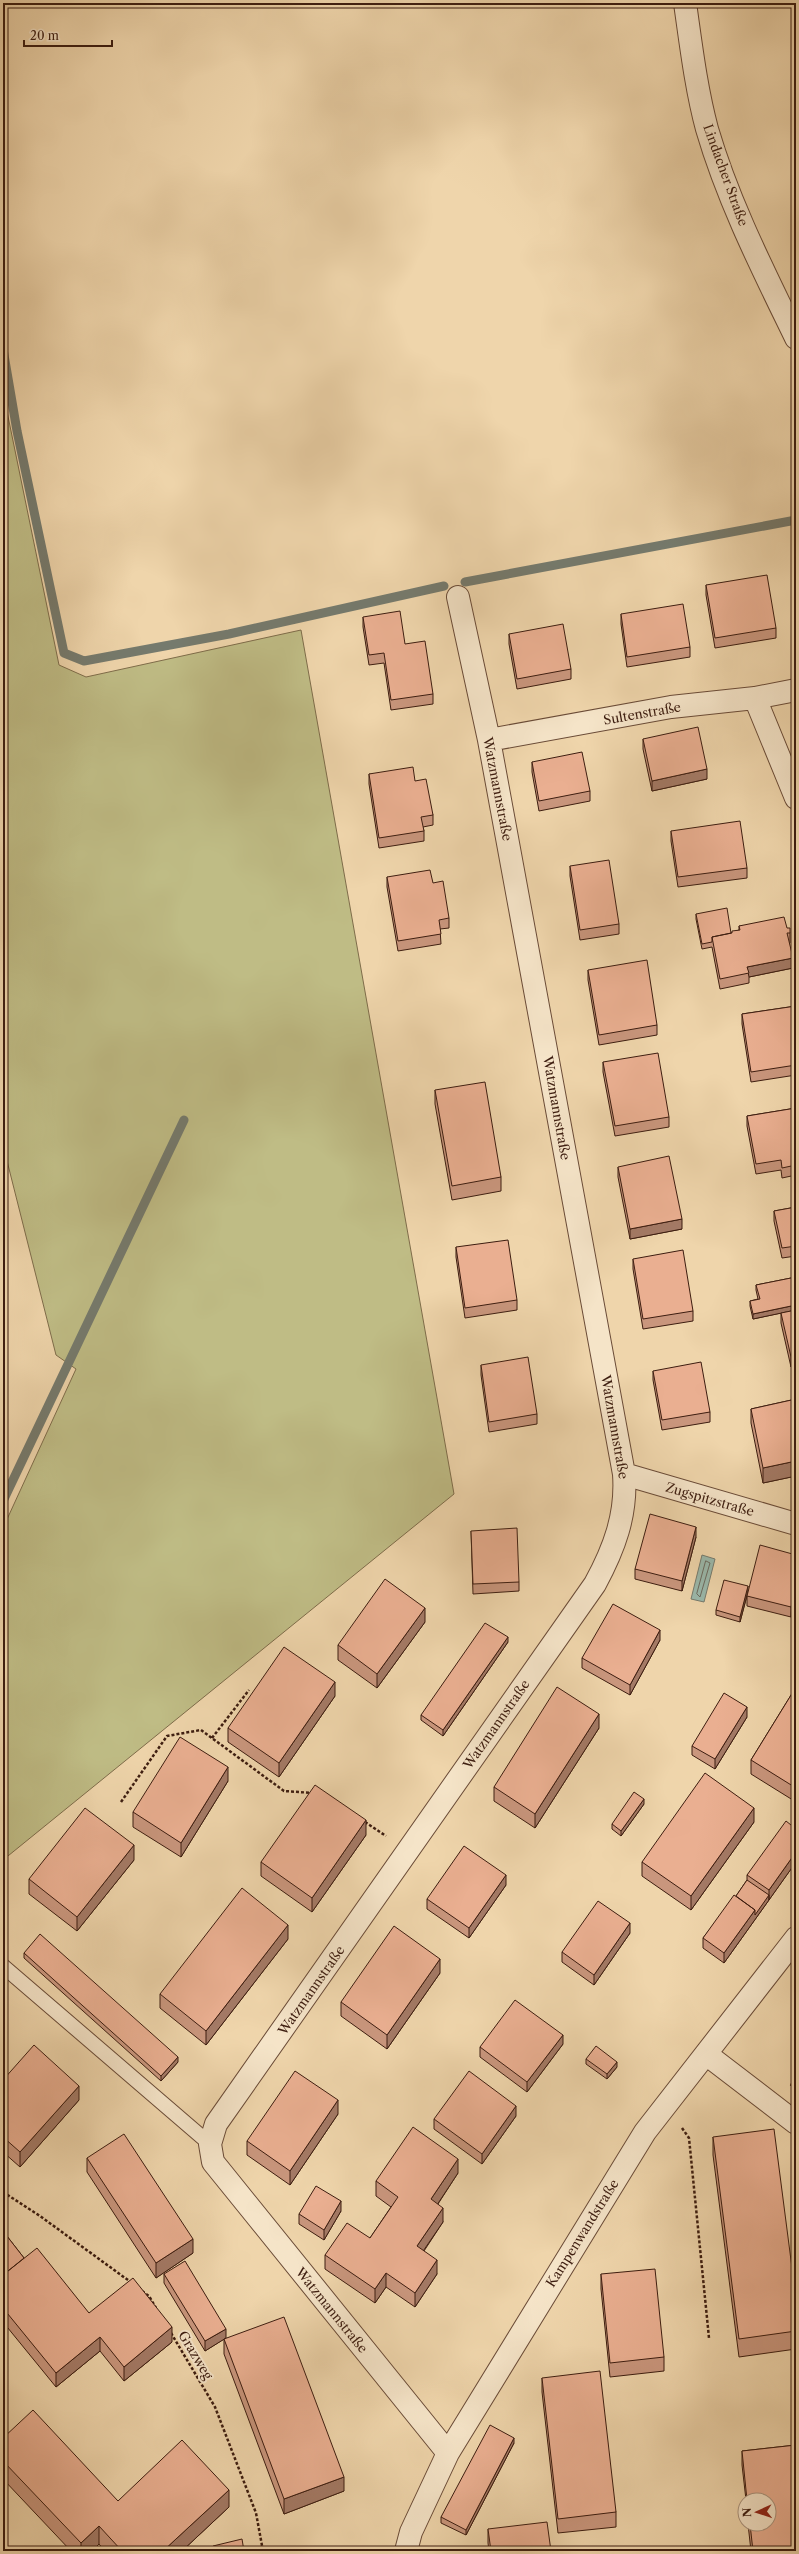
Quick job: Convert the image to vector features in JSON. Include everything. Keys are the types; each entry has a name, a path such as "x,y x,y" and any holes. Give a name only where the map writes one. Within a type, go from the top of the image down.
{"street":[{"name":"Lindacher Straße","path":"685,3 698,87 707,129 761,266 796,338"},
{"name":"Watzmannstraße","path":"448,2453 213,2162 210,2144 216,2124 595,1584 612,1552 621,1522 626,1494 624,1474 489,740 458,597"},
{"name":"Sultenstraße","path":"489,740 671,707 755,698 796,690"},
{"path":"755,698 796,798"},
{"name":"Zugspitzstraße","path":"624,1474 796,1524"},
{"name":"Kampenwandstraße","path":"406,2551 411,2532 448,2453 645,2132 796,1938"},
{"path":"706,2054 796,2123"}],"lane":[{"path":"3,1966 210,2144"}],"path":[{"path":"212,1738 249,1690"},
{"path":"121,1802 166,1736 201,1730 284,1791 319,1793"},
{"path":"358,1818 390,1838"},
{"path":"677,2122 689,2138 708,2338"},
{"path":"3,2192 40,2216 149,2296 157,2309"},
{"name":"Grazweg","path":"168,2329 215,2408 256,2513 263,2551"}],"shaded area":[{"path":"3,392 59,665 86,677 301,630 454,1494 3,1860 3,1528 76,1369 56,1355 3,1145"}],"water":[{"path":"702,1555 715,1559 704,1602 691,1599"}],"building":[{"path":"767,575 776,628 715,638 706,585"},
{"path":"683,604 690,647 627,657 621,614"},
{"path":"400,611 405,644 425,641 433,694 391,700 384,653 369,655 363,617"},
{"path":"563,624 571,669 517,679 509,634"},
{"path":"698,727 707,769 652,781 643,739"},
{"path":"582,752 590,791 539,801 532,762"},
{"path":"413,767 415,781 426,779 433,815 421,817 424,831 379,838 369,774"},
{"path":"740,821 747,868 678,877 671,831"},
{"path":"609,860 619,924 580,930 570,866"},
{"path":"430,870 433,883 443,881 449,918 439,920 441,934 398,941 387,877"},
{"path":"727,908 731,933 712,937 712,942 702,944 696,914"},
{"path":"784,917 787,928 790,928 790,933 787,933 793,958 747,967 749,973 720,979 712,937 740,930 739,926"},
{"path":"647,960 657,1025 599,1035 588,970"},
{"path":"796,1006 796,1065 751,1072 742,1014"},
{"path":"658,1053 669,1117 615,1126 603,1062"},
{"path":"485,1082 501,1177 452,1186 435,1090"},
{"path":"796,1108 796,1165 782,1168 781,1160 756,1164 747,1116"},
{"path":"669,1156 682,1219 630,1229 618,1167"},
{"path":"796,1207 796,1246 782,1248 774,1211"},
{"path":"508,1240 517,1300 465,1308 456,1247"},
{"path":"683,1250 693,1311 643,1319 633,1259"},
{"path":"796,1277 796,1305 753,1314 750,1301 760,1299 756,1285"},
{"path":"796,1310 796,1356 791,1357 781,1313"},
{"path":"528,1357 537,1414 489,1422 481,1365"},
{"path":"701,1362 710,1412 662,1420 653,1371"},
{"path":"796,1399 796,1461 763,1468 751,1409"},
{"path":"650,1514 696,1527 682,1581 635,1569"},
{"path":"517,1528 519,1582 473,1584 471,1531"},
{"path":"760,1545 796,1555 796,1588 791,1607 747,1596"},
{"path":"385,1579 425,1608 377,1674 338,1645"},
{"path":"724,1580 748,1586 740,1617 716,1610"},
{"path":"613,1604 660,1630 630,1685 582,1658"},
{"path":"485,1623 508,1637 443,1730 421,1715"},
{"path":"284,1647 335,1682 279,1763 228,1728"},
{"path":"557,1687 599,1714 535,1814 494,1787"},
{"path":"796,1687 796,1788 751,1760"},
{"path":"724,1693 747,1707 715,1759 692,1746"},
{"path":"180,1737 228,1767 181,1843 133,1812"},
{"path":"705,1773 754,1808 691,1896 642,1862"},
{"path":"315,1785 366,1820 312,1898 261,1862"},
{"path":"634,1792 644,1799 621,1831 612,1824"},
{"path":"85,1808 134,1845 77,1917 29,1879"},
{"path":"786,1821 796,1829 796,1852 769,1890 747,1875"},
{"path":"464,1846 506,1875 469,1928 427,1899"},
{"path":"747,1880 769,1895 755,1915 755,1910 736,1896"},
{"path":"242,1888 288,1925 206,2031 160,1994"},
{"path":"734,1895 755,1910 724,1953 703,1938"},
{"path":"598,1901 630,1923 594,1975 562,1952"},
{"path":"394,1926 440,1959 387,2035 341,2002"},
{"path":"40,1934 178,2057 161,2076 24,1953"},
{"path":"515,2000 563,2035 527,2082 480,2047"},
{"path":"34,2045 79,2086 20,2152 3,2137 3,2080"},
{"path":"596,2046 617,2062 607,2074 586,2059"},
{"path":"295,2071 338,2100 290,2171 247,2141"},
{"path":"469,2071 516,2106 482,2154 434,2119"},
{"path":"413,2127 458,2159 431,2199 443,2208 417,2246 437,2260 415,2293 386,2273 375,2289 325,2255 347,2223 370,2238 398,2197 376,2181"},
{"path":"774,2129 796,2299 796,2331 739,2339 713,2137"},
{"path":"124,2134 193,2239 156,2263 87,2158"},
{"path":"316,2186 341,2201 324,2230 299,2214"},
{"path":"3,2231 24,2258 3,2275"},
{"path":"37,2248 89,2313 133,2278 172,2327 124,2367 100,2337 56,2373 3,2308 3,2275"},
{"path":"185,2261 226,2329 205,2341 164,2274"},
{"path":"655,2269 664,2357 610,2363 601,2274"},
{"path":"284,2317 344,2477 284,2499 224,2339"},
{"path":"600,2371 616,2512 558,2519 542,2378"},
{"path":"33,2410 118,2501 182,2440 229,2490 163,2551 122,2551 99,2526 81,2543 3,2461 3,2438"},
{"path":"490,2425 514,2438 466,2530 441,2517"},
{"path":"796,2445 796,2551 753,2551 751,2532 777,2532 777,2492 746,2492 742,2451"},
{"path":"547,2522 551,2551 491,2551 488,2529"},
{"path":"242,2539 244,2551 215,2551 213,2546"}],"waterway":[{"path":"3,349 17,431 64,653 84,661 229,634 444,586"},
{"path":"465,582 796,520"},
{"path":"3,1501 184,1120"}]}
